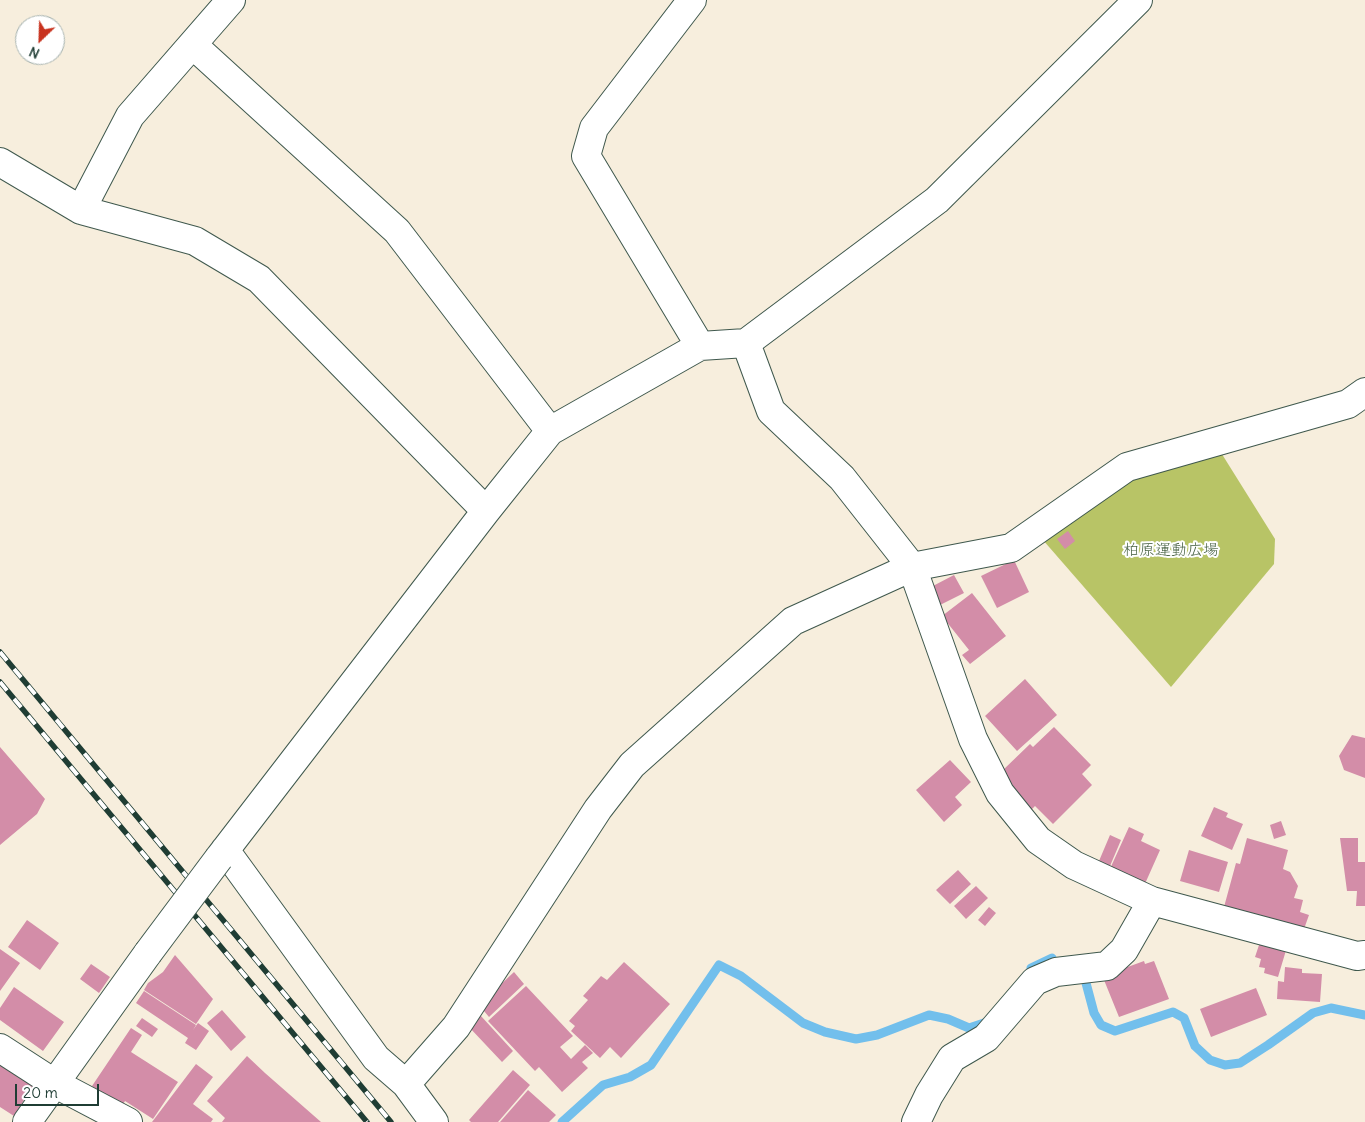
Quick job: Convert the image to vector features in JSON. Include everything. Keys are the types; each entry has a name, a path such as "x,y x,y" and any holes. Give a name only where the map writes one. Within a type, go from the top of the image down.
{"street":[{"path":"80,210 130,116 231,0"},
{"path":"692,0 594,128 586,156 700,346"},
{"path":"27,1122 148,953 222,854 486,511 550,431 700,346 746,343 937,200 1138,0"},
{"path":"193,44 397,231 550,431"},
{"path":"0,162 80,210 195,241 259,279 486,511"},
{"path":"746,343 771,411 842,478 912,566 973,739 1000,794 1038,840 1074,865 1152,901 1357,956 1365,956"},
{"path":"406,1084 456,1027 598,809 632,765 792,621 912,566 1011,548 1127,467 1348,404 1365,392"},
{"path":"222,854 376,1058 406,1084 434,1122"},
{"path":"916,1122 929,1095 952,1058 986,1038 1035,981 1056,972 1107,966 1124,950 1152,901"},
{"path":"0,1048 54,1083 128,1122"}],"green space":[{"name":"柏原運動広場","path":"1220,451 1275,539 1274,564 1171,687 1036,532 1127,467"}],"building":[{"path":"1068,531 1075,541 1065,549 1057,539"},
{"path":"1014,560 1029,592 997,608 981,576"},
{"path":"954,575 964,593 940,605 931,587"},
{"path":"972,593 1006,636 970,664 962,655 969,650 942,616"},
{"path":"1025,679 1057,715 1017,751 985,716"},
{"path":"1054,727 1091,765 1082,774 1092,785 1053,824 1035,806 1029,812 1002,771 1030,744 1033,747"},
{"path":"1352,735 1365,738 1365,778 1344,770 1339,756"},
{"path":"0,747 45,799 37,814 0,845"},
{"path":"950,760 971,782 955,797 962,805 944,822 916,790"},
{"path":"1214,807 1228,813 1226,817 1243,824 1232,850 1201,836"},
{"path":"1281,821 1286,835 1274,839 1270,825"},
{"path":"1129,827 1144,834 1141,841 1160,850 1144,886 1109,871"},
{"path":"1110,835 1121,840 1110,866 1099,861"},
{"path":"1247,838 1288,850 1283,869 1290,872 1298,886 1294,898 1303,900 1300,912 1309,915 1304,929 1224,907 1236,863 1240,864"},
{"path":"1340,838 1358,838 1358,862 1365,862 1365,906 1356,906 1357,891 1347,891"},
{"path":"1189,850 1228,862 1219,892 1180,881"},
{"path":"958,870 971,884 950,904 936,890"},
{"path":"976,886 988,898 966,919 954,906"},
{"path":"989,907 996,913 985,926 978,920"},
{"path":"27,920 59,943 40,970 8,947"},
{"path":"1261,939 1287,947 1278,977 1264,973 1265,968 1259,967 1261,959 1255,957"},
{"path":"0,949 20,963 0,991"},
{"path":"175,955 213,999 196,1024 144,990 148,983 163,972"},
{"path":"1144,961 1145,964 1154,961 1169,999 1119,1017 1104,980 1114,972"},
{"path":"624,962 670,1004 621,1058 610,1047 600,1058 571,1031 575,1026 569,1021 588,1000 583,996 601,976 607,980"},
{"path":"91,964 110,977 99,993 80,979"},
{"path":"1285,967 1302,969 1302,973 1322,974 1320,1002 1277,999 1278,981 1284,982"},
{"path":"514,972 524,984 489,1017 479,1005"},
{"path":"526,986 573,1036 560,1047 571,1059 585,1045 593,1053 582,1062 588,1068 562,1092 539,1067 535,1071 488,1021"},
{"path":"14,987 64,1022 43,1051 0,1020 0,1008"},
{"path":"1256,988 1267,1015 1211,1037 1200,1009"},
{"path":"144,991 196,1025 193,1030 198,1023 209,1031 196,1050 185,1043 188,1038 136,1003"},
{"path":"222,1010 246,1037 231,1051 207,1023"},
{"path":"481,1016 513,1051 502,1062 469,1027"},
{"path":"142,1018 158,1029 152,1037 136,1026"},
{"path":"131,1028 142,1035 131,1052 178,1082 153,1119 125,1101 122,1106 92,1086"},
{"path":"247,1056 321,1122 222,1122 225,1118 207,1101"},
{"path":"0,1062 34,1084 14,1116 0,1107"},
{"path":"196,1064 213,1077 193,1104 213,1119 211,1122 152,1122"},
{"path":"513,1070 530,1085 498,1122 471,1122 469,1120"},
{"path":"528,1090 556,1115 549,1122 500,1122"}],"waterway":[{"path":"1031,968 1052,958"},
{"path":"562,1122 603,1085 630,1077 651,1065 719,965 741,976 803,1023 825,1032 856,1039 877,1035 929,1015 948,1019 969,1028 987,1022"},
{"path":"1086,983 1094,1013 1101,1025 1115,1031 1173,1012 1184,1018 1195,1046 1210,1060 1225,1065 1240,1063 1313,1013 1331,1008 1365,1015"}],"railway":[{"path":"0,652 391,1122"},
{"path":"0,682 367,1122"}]}
